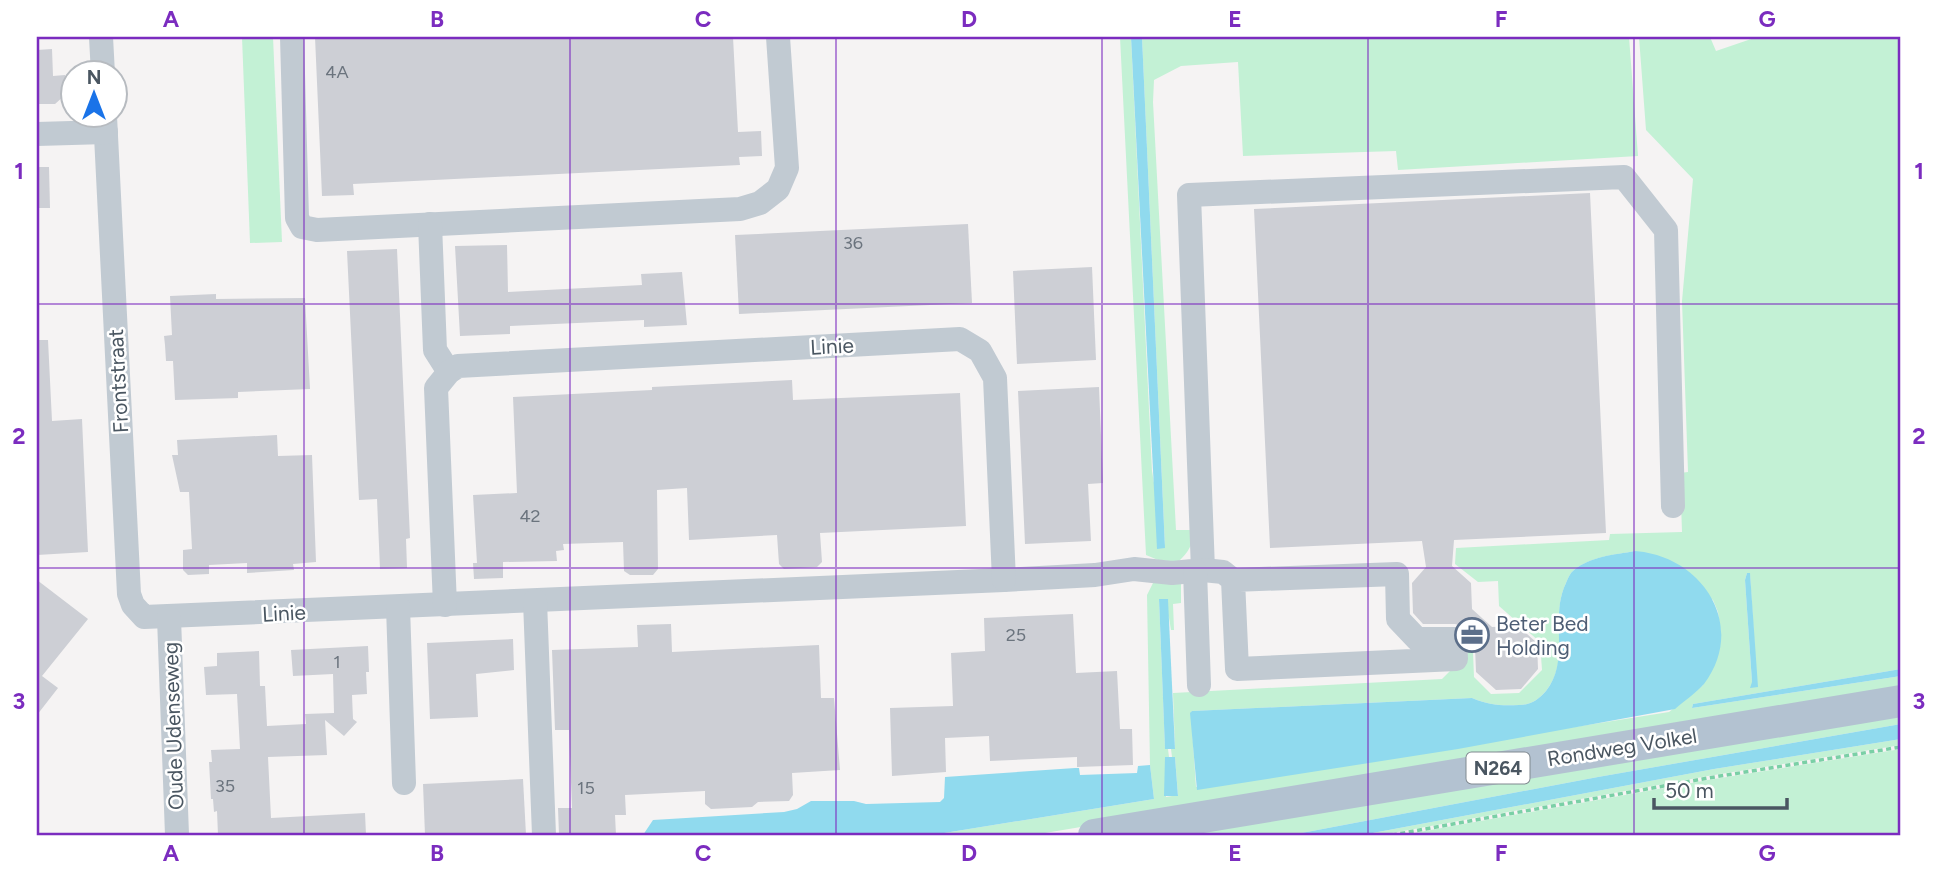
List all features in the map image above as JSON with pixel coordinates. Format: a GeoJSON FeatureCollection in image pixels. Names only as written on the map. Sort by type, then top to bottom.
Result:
{"type":"FeatureCollection","features":[{"type":"Feature","properties":{"kind":"main road","name":"Rondweg Volkel"},"geometry":{"type":"LineString","coordinates":[[1094,835],[1901,701]]}},
{"type":"Feature","properties":{"kind":"street"},"geometry":{"type":"LineString","coordinates":[[101,37],[102,60]]}},
{"type":"Feature","properties":{"kind":"street"},"geometry":{"type":"LineString","coordinates":[[292,37],[297,218],[302,227],[317,230],[740,209],[760,204],[778,189],[787,168],[778,37]]}},
{"type":"Feature","properties":{"kind":"street"},"geometry":{"type":"LineString","coordinates":[[37,134],[64,130]]}},
{"type":"Feature","properties":{"kind":"street","name":"Frontstraat"},"geometry":{"type":"LineString","coordinates":[[105,130],[129,594],[133,605],[144,617],[169,618]]}},
{"type":"Feature","properties":{"kind":"street"},"geometry":{"type":"LineString","coordinates":[[1199,685],[1190,571],[1189,195],[1624,177],[1666,230],[1673,506]]}},
{"type":"Feature","properties":{"kind":"street"},"geometry":{"type":"LineString","coordinates":[[430,224],[435,350],[449,372],[436,388],[445,605]]}},
{"type":"Feature","properties":{"kind":"street","name":"Linie"},"geometry":{"type":"LineString","coordinates":[[449,372],[458,366],[960,339],[980,351],[995,378],[1004,580]]}},
{"type":"Feature","properties":{"kind":"street","name":"Linie"},"geometry":{"type":"LineString","coordinates":[[169,618],[1004,580],[1095,575],[1133,569],[1223,572],[1234,580],[1396,574],[1398,620]]}},
{"type":"Feature","properties":{"kind":"street"},"geometry":{"type":"LineString","coordinates":[[1234,580],[1237,669],[1456,659],[1455,639],[1417,639],[1398,620]]}},
{"type":"Feature","properties":{"kind":"street"},"geometry":{"type":"LineString","coordinates":[[535,601],[544,835]]}},
{"type":"Feature","properties":{"kind":"street"},"geometry":{"type":"LineString","coordinates":[[398,607],[404,783]]}},
{"type":"Feature","properties":{"kind":"street","name":"Oude Udenseweg"},"geometry":{"type":"LineString","coordinates":[[169,618],[177,835]]}},
{"type":"Feature","properties":{"kind":"street"},"geometry":{"type":"LineString","coordinates":[[1398,620],[1400,662]]}},
{"type":"Feature","properties":{"kind":"path"},"geometry":{"type":"LineString","coordinates":[[1392,835],[1695,780],[1901,747]]}},
{"type":"Feature","properties":{"kind":"green space"},"geometry":{"type":"Polygon","coordinates":[[[242,37],[273,37],[282,242],[250,243],[242,37]]]}},
{"type":"Feature","properties":{"kind":"green space"},"geometry":{"type":"Polygon","coordinates":[[[1120,37],[1131,37],[1152,471],[1165,548],[1142,37],[1629,37],[1638,156],[1398,170],[1396,151],[1243,156],[1238,62],[1181,66],[1154,80],[1176,530],[1194,530],[1190,548],[1178,562],[1158,560],[1146,555],[1120,37]]]}},
{"type":"Feature","properties":{"kind":"green space"},"geometry":{"type":"Polygon","coordinates":[[[1639,37],[1710,37],[1716,51],[1757,37],[1901,37],[1901,669],[1693,704],[1692,708],[1901,676],[1901,690],[1033,835],[932,835],[1154,799],[1150,765],[1147,595],[1154,581],[1181,583],[1181,603],[1173,604],[1174,630],[1171,630],[1169,618],[1159,599],[1165,748],[1168,749],[1169,757],[1165,757],[1166,797],[1178,795],[1175,757],[1172,757],[1171,749],[1175,748],[1173,693],[1442,679],[1470,651],[1473,652],[1474,677],[1491,694],[1519,693],[1542,670],[1540,642],[1499,606],[1498,581],[1478,582],[1455,564],[1456,548],[1609,540],[1610,534],[1682,532],[1680,473],[1688,472],[1682,301],[1693,179],[1646,130],[1639,37]],[[1635,551],[1595,559],[1570,574],[1559,610],[1558,665],[1546,691],[1534,701],[1523,705],[1501,705],[1472,698],[1192,711],[1196,787],[1669,712],[1703,685],[1721,635],[1718,612],[1713,600],[1635,551]],[[1747,573],[1745,580],[1752,682],[1757,687],[1750,574],[1747,573]]]}},
{"type":"Feature","properties":{"kind":"green space"},"geometry":{"type":"Polygon","coordinates":[[[1901,711],[1901,724],[1598,777],[1291,835],[1155,835],[1901,711]]]}},
{"type":"Feature","properties":{"kind":"green space"},"geometry":{"type":"Polygon","coordinates":[[[1901,739],[1901,745],[1708,776],[1381,835],[1362,835],[1714,769],[1901,739]]]}},
{"type":"Feature","properties":{"kind":"green space"},"geometry":{"type":"Polygon","coordinates":[[[1901,749],[1901,835],[1403,835],[1708,780],[1901,749]]]}},
{"type":"Feature","properties":{"kind":"water"},"geometry":{"type":"Polygon","coordinates":[[[1131,37],[1142,37],[1165,548],[1157,549],[1131,37]]]}},
{"type":"Feature","properties":{"kind":"water"},"geometry":{"type":"Polygon","coordinates":[[[1635,551],[1659,556],[1680,566],[1698,580],[1711,597],[1719,617],[1721,639],[1716,662],[1704,684],[1675,709],[1458,749],[1197,790],[1190,713],[1192,711],[1472,698],[1501,705],[1523,705],[1534,701],[1546,691],[1557,666],[1559,610],[1561,596],[1570,574],[1595,559],[1635,551]]]}},
{"type":"Feature","properties":{"kind":"water"},"geometry":{"type":"Polygon","coordinates":[[[1747,573],[1750,573],[1758,687],[1750,688],[1752,682],[1745,580],[1747,573]]]}},
{"type":"Feature","properties":{"kind":"water"},"geometry":{"type":"Polygon","coordinates":[[[1159,599],[1168,599],[1175,749],[1165,749],[1159,599]]]}},
{"type":"Feature","properties":{"kind":"water"},"geometry":{"type":"Polygon","coordinates":[[[1901,669],[1901,676],[1692,708],[1693,704],[1901,669]]]}},
{"type":"Feature","properties":{"kind":"water"},"geometry":{"type":"Polygon","coordinates":[[[1901,724],[1901,739],[1714,769],[1362,835],[1291,835],[1598,777],[1901,724]]]}},
{"type":"Feature","properties":{"kind":"water"},"geometry":{"type":"Polygon","coordinates":[[[1165,757],[1175,757],[1178,796],[1164,796],[1165,757]]]}},
{"type":"Feature","properties":{"kind":"water"},"geometry":{"type":"Polygon","coordinates":[[[1150,765],[1154,799],[932,835],[643,835],[653,820],[784,812],[797,809],[811,801],[854,801],[866,804],[940,802],[944,798],[945,777],[1075,768],[1079,768],[1080,775],[1137,773],[1138,766],[1150,765]]]}},
{"type":"Feature","properties":{"kind":"building"},"geometry":{"type":"Polygon","coordinates":[[[315,37],[733,37],[738,132],[761,131],[762,156],[739,157],[740,165],[353,184],[354,195],[322,196],[315,37]]]}},
{"type":"Feature","properties":{"kind":"building"},"geometry":{"type":"Polygon","coordinates":[[[52,49],[53,76],[60,75],[60,100],[55,104],[37,104],[37,50],[52,49]]]}},
{"type":"Feature","properties":{"kind":"building"},"geometry":{"type":"Polygon","coordinates":[[[37,167],[49,167],[50,208],[37,208],[37,167]]]}},
{"type":"Feature","properties":{"kind":"building"},"geometry":{"type":"Polygon","coordinates":[[[1590,193],[1606,533],[1454,540],[1452,566],[1471,583],[1472,609],[1492,627],[1518,626],[1537,643],[1538,669],[1521,689],[1496,690],[1476,672],[1475,647],[1463,626],[1423,624],[1413,613],[1412,583],[1426,567],[1422,541],[1270,548],[1254,209],[1590,193]]]}},
{"type":"Feature","properties":{"kind":"building"},"geometry":{"type":"Polygon","coordinates":[[[968,224],[972,303],[739,314],[735,235],[968,224]]]}},
{"type":"Feature","properties":{"kind":"building"},"geometry":{"type":"Polygon","coordinates":[[[507,245],[508,292],[642,285],[641,274],[682,272],[687,325],[644,327],[644,320],[510,326],[510,334],[460,336],[455,246],[507,245]]]}},
{"type":"Feature","properties":{"kind":"building"},"geometry":{"type":"Polygon","coordinates":[[[397,249],[410,538],[406,539],[407,568],[380,569],[377,499],[359,500],[347,251],[397,249]]]}},
{"type":"Feature","properties":{"kind":"building"},"geometry":{"type":"Polygon","coordinates":[[[1092,267],[1096,360],[1017,364],[1013,271],[1092,267]]]}},
{"type":"Feature","properties":{"kind":"building"},"geometry":{"type":"Polygon","coordinates":[[[216,294],[216,299],[305,298],[310,389],[238,392],[238,398],[175,400],[173,361],[166,361],[164,336],[172,335],[170,296],[216,294]]]}},
{"type":"Feature","properties":{"kind":"building"},"geometry":{"type":"Polygon","coordinates":[[[37,340],[48,340],[52,421],[82,419],[88,552],[37,555],[37,340]]]}},
{"type":"Feature","properties":{"kind":"building"},"geometry":{"type":"Polygon","coordinates":[[[792,380],[793,400],[960,393],[966,526],[820,533],[822,562],[817,567],[784,569],[779,564],[777,535],[689,540],[687,488],[657,490],[658,569],[653,575],[630,575],[624,571],[623,542],[563,544],[564,550],[556,551],[557,561],[503,562],[503,578],[474,579],[473,563],[477,563],[473,495],[517,493],[513,397],[792,380]]]}},
{"type":"Feature","properties":{"kind":"building"},"geometry":{"type":"Polygon","coordinates":[[[1099,387],[1103,483],[1088,484],[1091,541],[1025,544],[1018,391],[1099,387]]]}},
{"type":"Feature","properties":{"kind":"building"},"geometry":{"type":"Polygon","coordinates":[[[277,435],[278,456],[312,455],[316,562],[293,564],[294,570],[247,573],[247,563],[209,565],[209,574],[188,575],[183,570],[183,550],[192,549],[189,492],[180,492],[172,455],[178,455],[177,440],[277,435]]]}},
{"type":"Feature","properties":{"kind":"building"},"geometry":{"type":"Polygon","coordinates":[[[37,580],[88,619],[42,676],[58,688],[37,715],[37,580]]]}},
{"type":"Feature","properties":{"kind":"building"},"geometry":{"type":"Polygon","coordinates":[[[1073,614],[1076,673],[1117,671],[1120,729],[1132,729],[1133,765],[1077,767],[1077,757],[990,761],[989,736],[945,738],[946,772],[892,776],[890,708],[953,706],[951,653],[985,651],[984,618],[1073,614]]]}},
{"type":"Feature","properties":{"kind":"building"},"geometry":{"type":"Polygon","coordinates":[[[671,624],[672,652],[819,645],[821,698],[834,698],[840,770],[792,773],[793,795],[789,801],[758,802],[752,807],[711,809],[705,804],[705,791],[625,795],[626,815],[615,815],[616,835],[559,835],[558,808],[572,808],[569,730],[555,730],[552,650],[638,647],[637,625],[671,624]]]}},
{"type":"Feature","properties":{"kind":"building"},"geometry":{"type":"Polygon","coordinates":[[[513,639],[514,670],[476,674],[478,717],[430,719],[427,643],[513,639]]]}},
{"type":"Feature","properties":{"kind":"building"},"geometry":{"type":"Polygon","coordinates":[[[368,646],[367,694],[352,695],[353,719],[357,722],[344,736],[325,720],[327,755],[268,757],[271,818],[365,813],[366,835],[218,835],[217,811],[214,812],[211,799],[209,762],[212,762],[211,750],[240,749],[237,694],[206,695],[204,667],[217,666],[217,653],[259,651],[260,686],[265,686],[267,726],[306,724],[305,714],[334,713],[333,674],[293,676],[291,650],[368,646]]]}},
{"type":"Feature","properties":{"kind":"building"},"geometry":{"type":"Polygon","coordinates":[[[523,779],[526,835],[425,835],[423,784],[523,779]]]}},
{"type":"Feature","properties":{"kind":"place","name":"Beter Bed Holding"},"geometry":{"type":"Point","coordinates":[1472,635]}}]}
